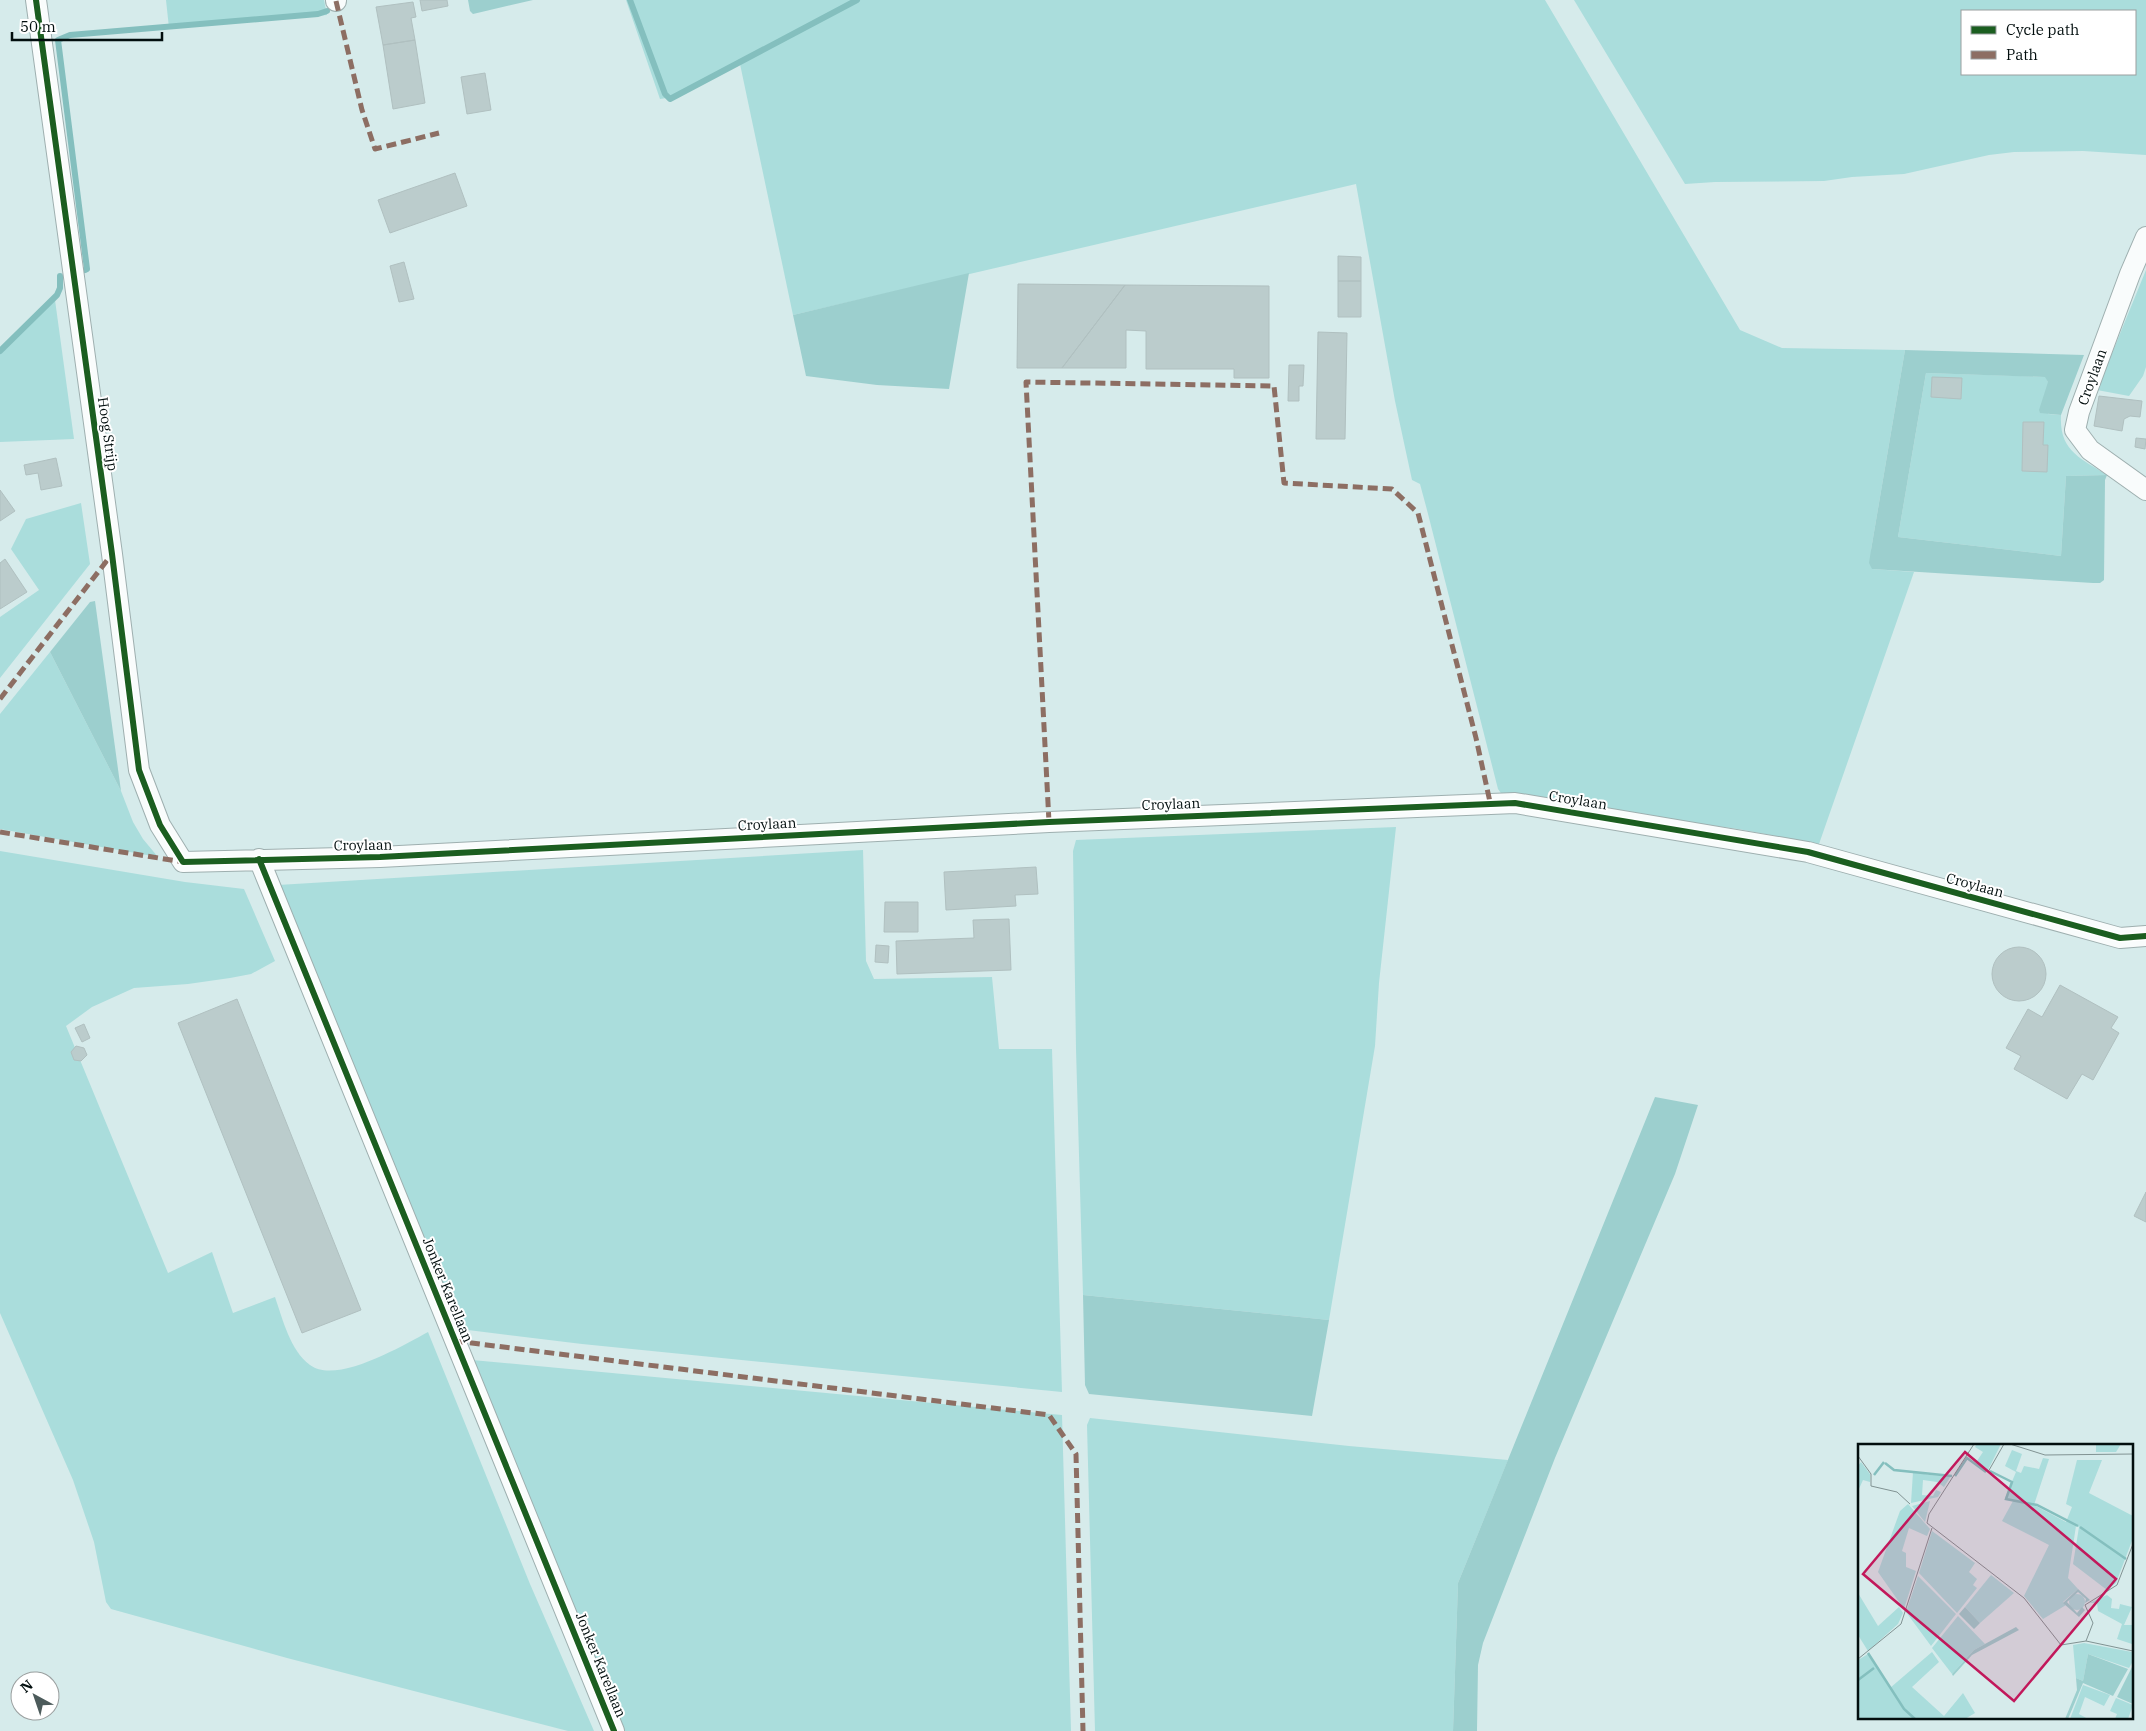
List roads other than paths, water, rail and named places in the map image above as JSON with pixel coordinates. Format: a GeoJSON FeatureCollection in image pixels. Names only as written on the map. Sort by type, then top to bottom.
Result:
{"type":"FeatureCollection","features":[{"type":"Feature","properties":{"kind":"street","name":"Hoog Strijp"},"geometry":{"type":"LineString","coordinates":[[36,0],[111,544],[139,770],[160,825],[183,862]]}},
{"type":"Feature","properties":{"kind":"street","name":"Croylaan"},"geometry":{"type":"LineString","coordinates":[[2146,238],[2130,274],[2079,412],[2075,430],[2090,450],[2146,490]]}},
{"type":"Feature","properties":{"kind":"street","name":"Croylaan"},"geometry":{"type":"LineString","coordinates":[[183,862],[380,857],[1059,821],[1515,803],[1808,852],[2120,938],[2146,936]]}},
{"type":"Feature","properties":{"kind":"street","name":"Jonker Karellaan"},"geometry":{"type":"LineString","coordinates":[[259,859],[614,1731]]}},
{"type":"Feature","properties":{"kind":"waterway"},"geometry":{"type":"LineString","coordinates":[[630,0],[665,94],[670,99],[857,0]]}},
{"type":"Feature","properties":{"kind":"waterway"},"geometry":{"type":"LineString","coordinates":[[85,270],[87,269],[58,40],[70,35],[318,14],[327,11]]}},
{"type":"Feature","properties":{"kind":"waterway"},"geometry":{"type":"LineString","coordinates":[[0,351],[57,295],[60,288],[60,276]]}}]}
